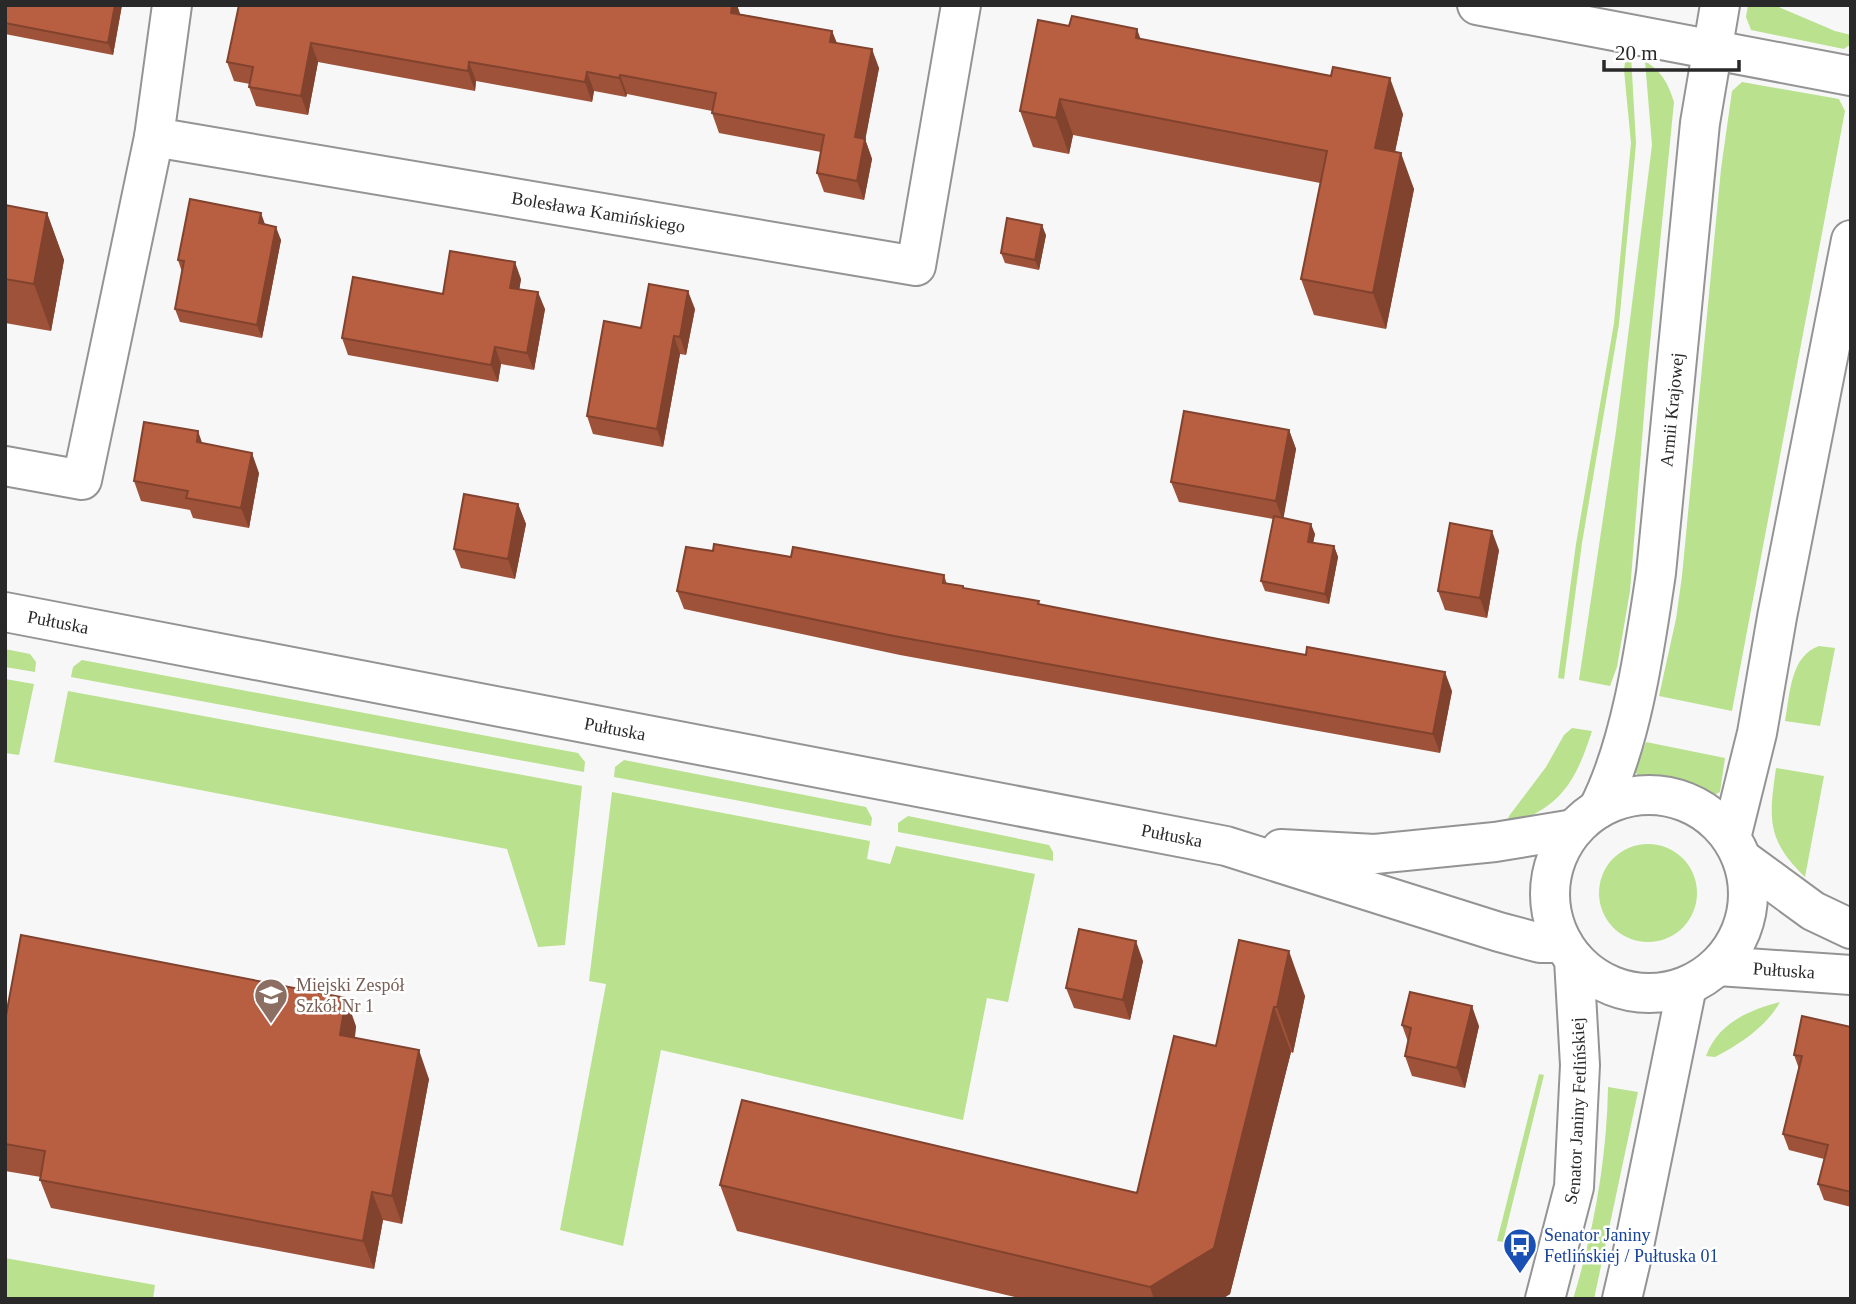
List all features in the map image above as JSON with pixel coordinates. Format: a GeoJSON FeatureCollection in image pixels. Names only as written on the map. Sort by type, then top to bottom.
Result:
{"type":"FeatureCollection","features":[{"type":"Feature","properties":{"kind":"main road"},"geometry":{"type":"LineString","coordinates":[[5,466],[82,480],[154,137],[173,5]]}},
{"type":"Feature","properties":{"kind":"main road","name":"Bolesława Kamińskiego"},"geometry":{"type":"LineString","coordinates":[[154,137],[916,266],[961,5]]}},
{"type":"Feature","properties":{"kind":"main road"},"geometry":{"type":"LineString","coordinates":[[1477,5],[1851,76]]}},
{"type":"Feature","properties":{"kind":"main road","name":"Armii Krajowej"},"geometry":{"type":"LineString","coordinates":[[1586,819],[1609,788],[1628,721],[1648,625],[1656,573],[1700,123],[1720,5]]}},
{"type":"Feature","properties":{"kind":"main road"},"geometry":{"type":"LineString","coordinates":[[1851,240],[1777,617],[1736,848],[1747,881],[1748,905],[1743,927],[1733,948],[1702,976],[1663,992],[1638,992],[1614,987],[1592,975],[1569,951],[1554,921],[1550,897],[1552,872],[1560,849],[1586,819],[1621,799],[1646,795],[1670,797],[1694,806],[1714,820],[1736,848],[1813,911],[1851,929]]}},
{"type":"Feature","properties":{"kind":"main road","name":"Pułtuska"},"geometry":{"type":"LineString","coordinates":[[5,612],[1226,846],[1499,932],[1569,951]]}},
{"type":"Feature","properties":{"kind":"main road","name":"Pułtuska"},"geometry":{"type":"LineString","coordinates":[[1226,846],[1375,854],[1495,842],[1586,819]]}},
{"type":"Feature","properties":{"kind":"main road","name":"Senator Janiny Fetlińskiej"},"geometry":{"type":"LineString","coordinates":[[1545,1299],[1574,1187],[1580,1065],[1569,951]]}},
{"type":"Feature","properties":{"kind":"main road","name":"Pułtuska"},"geometry":{"type":"LineString","coordinates":[[1702,976],[1851,975]]}},
{"type":"Feature","properties":{"kind":"main road"},"geometry":{"type":"LineString","coordinates":[[1622,1299],[1702,976]]}},
{"type":"Feature","properties":{"kind":"green space"},"geometry":{"type":"Polygon","coordinates":[[[1748,5],[1774,5],[1851,35],[1851,44],[1844,49],[1751,30],[1746,17],[1748,5]]]}},
{"type":"Feature","properties":{"kind":"green space"},"geometry":{"type":"Polygon","coordinates":[[[1626,54],[1631,55],[1636,143],[1619,324],[1582,543],[1564,679],[1558,678],[1576,544],[1614,323],[1631,143],[1624,70],[1626,54]]]}},
{"type":"Feature","properties":{"kind":"green space"},"geometry":{"type":"Polygon","coordinates":[[[1645,61],[1664,78],[1674,102],[1648,364],[1630,591],[1617,667],[1610,686],[1579,680],[1616,431],[1652,145],[1645,61]]]}},
{"type":"Feature","properties":{"kind":"green space"},"geometry":{"type":"Polygon","coordinates":[[[1742,82],[1839,99],[1845,111],[1732,711],[1659,696],[1676,619],[1682,576],[1721,169],[1732,91],[1742,82]]]}},
{"type":"Feature","properties":{"kind":"green space"},"geometry":{"type":"Polygon","coordinates":[[[1819,646],[1835,648],[1820,726],[1785,721],[1790,688],[1797,667],[1809,651],[1819,646]]]}},
{"type":"Feature","properties":{"kind":"green space"},"geometry":{"type":"Polygon","coordinates":[[[5,649],[30,654],[36,662],[35,672],[5,667],[5,649]]]}},
{"type":"Feature","properties":{"kind":"green space"},"geometry":{"type":"Polygon","coordinates":[[[82,660],[578,753],[585,762],[584,772],[71,677],[73,667],[82,660]]]}},
{"type":"Feature","properties":{"kind":"green space"},"geometry":{"type":"Polygon","coordinates":[[[5,679],[34,684],[19,755],[5,753],[5,679]]]}},
{"type":"Feature","properties":{"kind":"green space"},"geometry":{"type":"Polygon","coordinates":[[[68,691],[582,786],[565,945],[538,947],[507,849],[54,762],[68,691]]]}},
{"type":"Feature","properties":{"kind":"green space"},"geometry":{"type":"Polygon","coordinates":[[[1572,728],[1592,731],[1572,780],[1563,792],[1540,811],[1506,826],[1509,816],[1546,767],[1564,735],[1572,728]]]}},
{"type":"Feature","properties":{"kind":"green space"},"geometry":{"type":"Polygon","coordinates":[[[1646,742],[1725,758],[1720,792],[1714,795],[1692,784],[1673,779],[1638,776],[1635,771],[1646,742]]]}},
{"type":"Feature","properties":{"kind":"green space"},"geometry":{"type":"Polygon","coordinates":[[[624,760],[866,807],[872,818],[871,826],[614,777],[615,767],[624,760]]]}},
{"type":"Feature","properties":{"kind":"green space"},"geometry":{"type":"Polygon","coordinates":[[[1776,768],[1824,776],[1805,877],[1783,851],[1773,827],[1772,801],[1776,768]]]}},
{"type":"Feature","properties":{"kind":"green space"},"geometry":{"type":"Polygon","coordinates":[[[612,792],[870,841],[867,859],[890,864],[896,846],[1035,874],[1008,1002],[987,998],[963,1120],[661,1050],[623,1246],[560,1230],[606,984],[589,981],[612,792]]]}},
{"type":"Feature","properties":{"kind":"green space"},"geometry":{"type":"Polygon","coordinates":[[[908,816],[1049,845],[1053,852],[1053,861],[898,832],[898,823],[908,816]]]}},
{"type":"Feature","properties":{"kind":"green space"},"geometry":{"type":"Polygon","coordinates":[[[1648,844],[1667,848],[1683,858],[1693,874],[1697,893],[1693,912],[1683,928],[1667,938],[1648,942],[1629,938],[1613,928],[1603,912],[1599,893],[1603,874],[1613,858],[1629,848],[1648,844]]]}},
{"type":"Feature","properties":{"kind":"green space"},"geometry":{"type":"Polygon","coordinates":[[[1780,1002],[1760,1027],[1743,1040],[1715,1057],[1706,1056],[1718,1035],[1736,1020],[1757,1009],[1780,1002]]]}},
{"type":"Feature","properties":{"kind":"green space"},"geometry":{"type":"Polygon","coordinates":[[[1539,1074],[1544,1075],[1503,1242],[1497,1241],[1539,1074]]]}},
{"type":"Feature","properties":{"kind":"green space"},"geometry":{"type":"Polygon","coordinates":[[[1608,1087],[1638,1092],[1594,1299],[1573,1299],[1598,1194],[1608,1087]]]}},
{"type":"Feature","properties":{"kind":"green space"},"geometry":{"type":"Polygon","coordinates":[[[5,1258],[155,1285],[153,1299],[5,1299],[5,1258]]]}},
{"type":"Feature","properties":{"kind":"building"},"geometry":{"type":"Polygon","coordinates":[[[5,5],[115,5],[108,43],[5,23],[5,5]]]}},
{"type":"Feature","properties":{"kind":"building"},"geometry":{"type":"Polygon","coordinates":[[[239,5],[732,5],[731,13],[832,31],[830,42],[872,49],[855,137],[865,139],[857,181],[817,173],[824,135],[712,113],[716,93],[620,75],[619,78],[587,72],[585,82],[469,62],[468,71],[311,43],[301,96],[249,87],[253,67],[227,62],[239,5]]]}},
{"type":"Feature","properties":{"kind":"building"},"geometry":{"type":"Polygon","coordinates":[[[1072,16],[1137,29],[1136,38],[1331,76],[1333,67],[1390,78],[1375,148],[1401,153],[1373,293],[1301,279],[1327,151],[1060,99],[1056,118],[1020,111],[1038,20],[1069,26],[1072,16]]]}},
{"type":"Feature","properties":{"kind":"building"},"geometry":{"type":"Polygon","coordinates":[[[190,199],[261,213],[259,223],[276,227],[257,325],[175,309],[184,261],[178,260],[190,199]]]}},
{"type":"Feature","properties":{"kind":"building"},"geometry":{"type":"Polygon","coordinates":[[[5,205],[47,213],[34,284],[5,279],[5,205]]]}},
{"type":"Feature","properties":{"kind":"building"},"geometry":{"type":"Polygon","coordinates":[[[1007,218],[1042,225],[1035,260],[1001,253],[1007,218]]]}},
{"type":"Feature","properties":{"kind":"building"},"geometry":{"type":"Polygon","coordinates":[[[450,251],[515,262],[510,288],[538,292],[527,353],[495,347],[491,365],[342,338],[353,277],[443,294],[450,251]]]}},
{"type":"Feature","properties":{"kind":"building"},"geometry":{"type":"Polygon","coordinates":[[[649,284],[688,291],[680,337],[674,336],[657,429],[587,416],[604,321],[641,328],[649,284]]]}},
{"type":"Feature","properties":{"kind":"building"},"geometry":{"type":"Polygon","coordinates":[[[1184,411],[1289,430],[1276,501],[1171,482],[1184,411]]]}},
{"type":"Feature","properties":{"kind":"building"},"geometry":{"type":"Polygon","coordinates":[[[144,422],[198,431],[197,442],[252,453],[241,508],[186,498],[188,491],[134,481],[144,422]]]}},
{"type":"Feature","properties":{"kind":"building"},"geometry":{"type":"Polygon","coordinates":[[[464,494],[518,504],[508,559],[454,549],[464,494]]]}},
{"type":"Feature","properties":{"kind":"building"},"geometry":{"type":"Polygon","coordinates":[[[1274,516],[1311,524],[1308,542],[1334,546],[1325,594],[1261,581],[1274,516]]]}},
{"type":"Feature","properties":{"kind":"building"},"geometry":{"type":"Polygon","coordinates":[[[1450,523],[1492,531],[1480,598],[1438,591],[1450,523]]]}},
{"type":"Feature","properties":{"kind":"building"},"geometry":{"type":"Polygon","coordinates":[[[714,544],[791,557],[793,547],[944,575],[943,583],[963,588],[1039,601],[1038,604],[1218,639],[1306,655],[1307,647],[1445,672],[1433,734],[894,636],[677,591],[686,547],[713,551],[714,544]]]}},
{"type":"Feature","properties":{"kind":"building"},"geometry":{"type":"Polygon","coordinates":[[[1079,929],[1136,941],[1123,1000],[1066,988],[1079,929]]]}},
{"type":"Feature","properties":{"kind":"building"},"geometry":{"type":"Polygon","coordinates":[[[21,935],[346,998],[340,1035],[419,1050],[392,1196],[372,1192],[363,1241],[40,1180],[45,1151],[5,1144],[5,1021],[21,935]]]}},
{"type":"Feature","properties":{"kind":"building"},"geometry":{"type":"Polygon","coordinates":[[[1239,940],[1289,951],[1277,1007],[1274,1007],[1214,1248],[1150,1287],[720,1185],[742,1100],[1137,1193],[1174,1036],[1216,1046],[1239,940]]]}},
{"type":"Feature","properties":{"kind":"building"},"geometry":{"type":"Polygon","coordinates":[[[1410,992],[1472,1006],[1457,1068],[1405,1056],[1411,1028],[1402,1025],[1410,992]]]}},
{"type":"Feature","properties":{"kind":"building"},"geometry":{"type":"Polygon","coordinates":[[[1802,1016],[1851,1027],[1851,1192],[1818,1184],[1828,1145],[1783,1134],[1802,1056],[1794,1055],[1802,1016]]]}},
{"type":"Feature","properties":{"kind":"place","name":"Miejski Zespół Szkół Nr 1"},"geometry":{"type":"Point","coordinates":[271,1025]}},
{"type":"Feature","properties":{"kind":"place","name":"Senator Janiny Fetlińskiej / Pułtuska 01"},"geometry":{"type":"Point","coordinates":[1520,1275]}}]}
